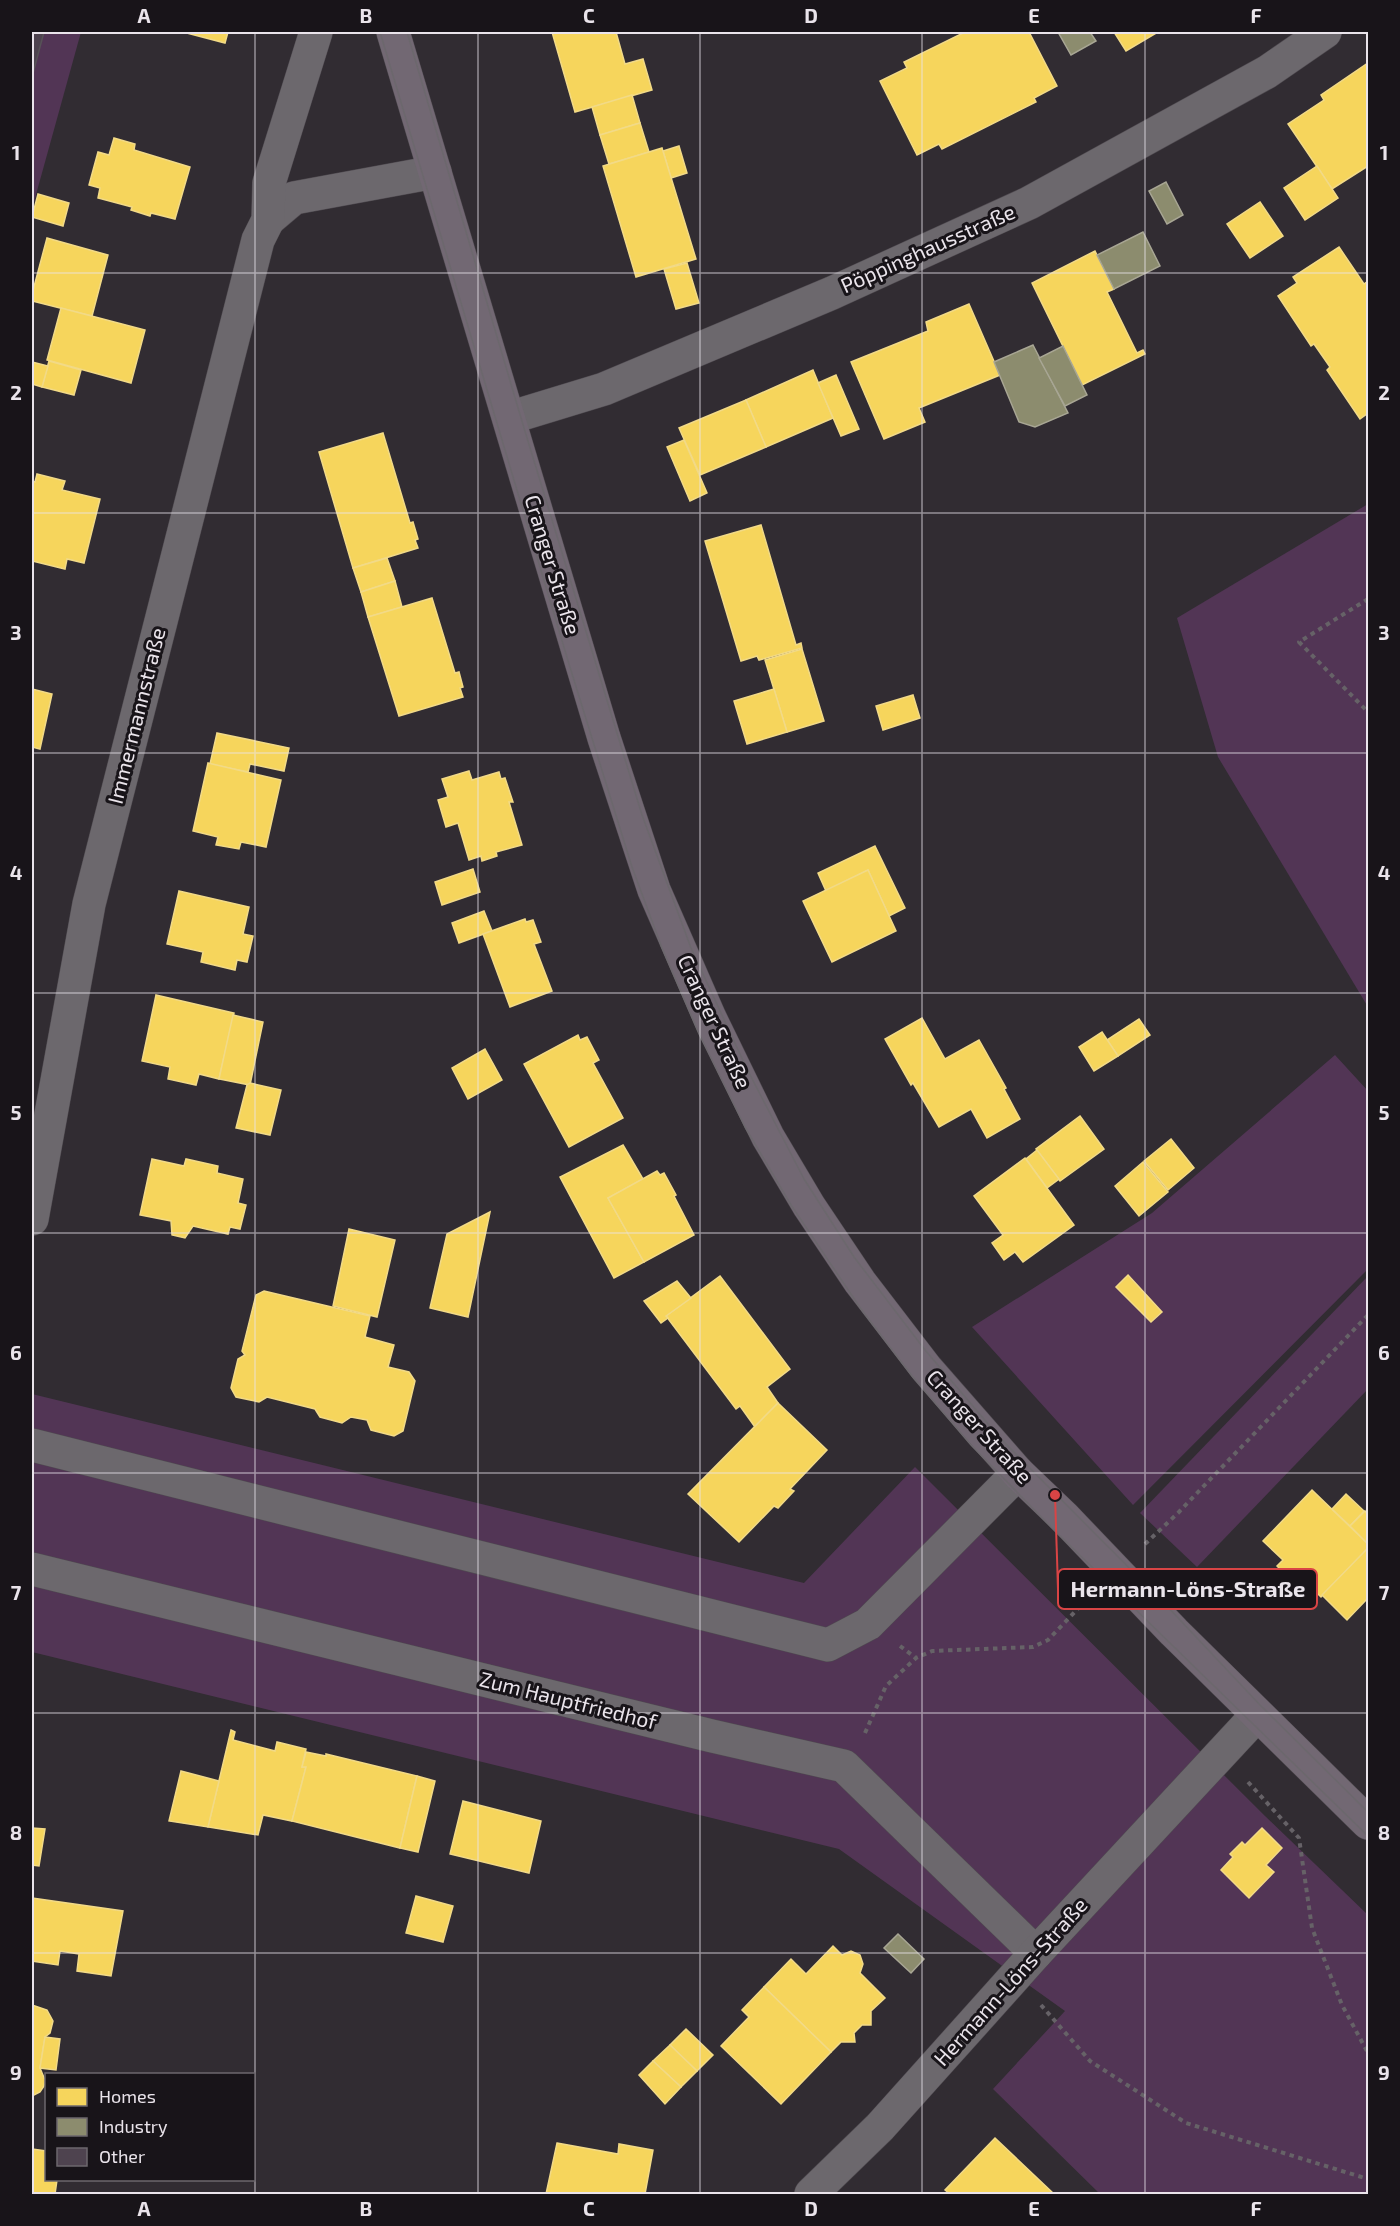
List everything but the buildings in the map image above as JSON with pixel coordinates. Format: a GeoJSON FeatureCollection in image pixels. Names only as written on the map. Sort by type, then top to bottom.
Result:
{"type":"FeatureCollection","features":[{"type":"Feature","properties":{"kind":"main road","name":"Cranger Straße"},"geometry":{"type":"LineString","coordinates":[[393,32],[604,738],[654,890],[710,1018],[768,1137],[809,1206],[860,1282],[926,1368],[1018,1473],[1257,1715],[1368,1823]]}},
{"type":"Feature","properties":{"kind":"street","name":"Immermannstraße"},"geometry":{"type":"LineString","coordinates":[[32,1219],[89,904],[255,252],[268,220],[269,183],[316,32]]}},
{"type":"Feature","properties":{"kind":"street","name":"Pöppinghausstraße"},"geometry":{"type":"LineString","coordinates":[[509,418],[604,389],[832,293],[1029,203],[1267,72],[1325,32]]}},
{"type":"Feature","properties":{"kind":"street","name":"Immermannstraße"},"geometry":{"type":"LineString","coordinates":[[268,220],[294,198],[435,172]]}},
{"type":"Feature","properties":{"kind":"street"},"geometry":{"type":"LineString","coordinates":[[32,1445],[828,1645],[868,1624],[1018,1473]]}},
{"type":"Feature","properties":{"kind":"street","name":"Zum Hauptfriedhof"},"geometry":{"type":"LineString","coordinates":[[32,1569],[844,1766]]}},
{"type":"Feature","properties":{"kind":"street","name":"Hermann-Löns-Straße"},"geometry":{"type":"LineString","coordinates":[[811,2194],[880,2127],[1257,1715]]}},
{"type":"Feature","properties":{"kind":"street"},"geometry":{"type":"LineString","coordinates":[[844,1766],[1026,1965]]}},
{"type":"Feature","properties":{"kind":"path"},"geometry":{"type":"LineString","coordinates":[[1368,599],[1299,642],[1368,711]]}},
{"type":"Feature","properties":{"kind":"path"},"geometry":{"type":"LineString","coordinates":[[844,1766],[869,1726],[886,1686],[916,1658],[932,1651],[1033,1647],[1048,1640],[1178,1513],[1368,1315]]}},
{"type":"Feature","properties":{"kind":"path"},"geometry":{"type":"LineString","coordinates":[[1221,1753],[1299,1838],[1312,1928],[1342,2005],[1368,2054]]}},
{"type":"Feature","properties":{"kind":"path"},"geometry":{"type":"LineString","coordinates":[[1026,1965],[1090,2061],[1186,2123],[1368,2179]]}},
{"type":"Feature","properties":{"kind":"shaded area"},"geometry":{"type":"Polygon","coordinates":[[[32,32],[81,32],[32,209],[32,32]]]}},
{"type":"Feature","properties":{"kind":"shaded area"},"geometry":{"type":"Polygon","coordinates":[[[1368,504],[1368,1007],[1218,757],[1177,618],[1368,504]]]}},
{"type":"Feature","properties":{"kind":"shaded area"},"geometry":{"type":"Polygon","coordinates":[[[1335,1055],[1368,1091],[1368,1269],[1133,1505],[972,1327],[1152,1213],[1335,1055]]]}},
{"type":"Feature","properties":{"kind":"shaded area"},"geometry":{"type":"Polygon","coordinates":[[[1368,1276],[1368,1389],[1197,1567],[1140,1513],[1368,1276]]]}},
{"type":"Feature","properties":{"kind":"shaded area"},"geometry":{"type":"Polygon","coordinates":[[[32,1394],[804,1583],[915,1467],[1265,1816],[1368,1915],[1368,2194],[1100,2194],[993,2089],[1065,2011],[839,1849],[32,1652],[32,1394]]]}},
{"type":"Feature","properties":{"kind":"tram line"},"geometry":{"type":"LineString","coordinates":[[380,32],[632,867],[662,948],[699,1034],[745,1127],[791,1205],[861,1309],[912,1376],[971,1445],[1052,1528],[1368,1836]]}},
{"type":"Feature","properties":{"kind":"tram line"},"geometry":{"type":"LineString","coordinates":[[407,32],[642,815],[691,948],[746,1067],[804,1179],[854,1257],[925,1350],[1001,1439],[1165,1604],[1260,1705],[1368,1812]]}},
{"type":"Feature","properties":{"kind":"place","name":"Hermann-Löns-Straße"},"geometry":{"type":"Point","coordinates":[1055,1495]}}]}
